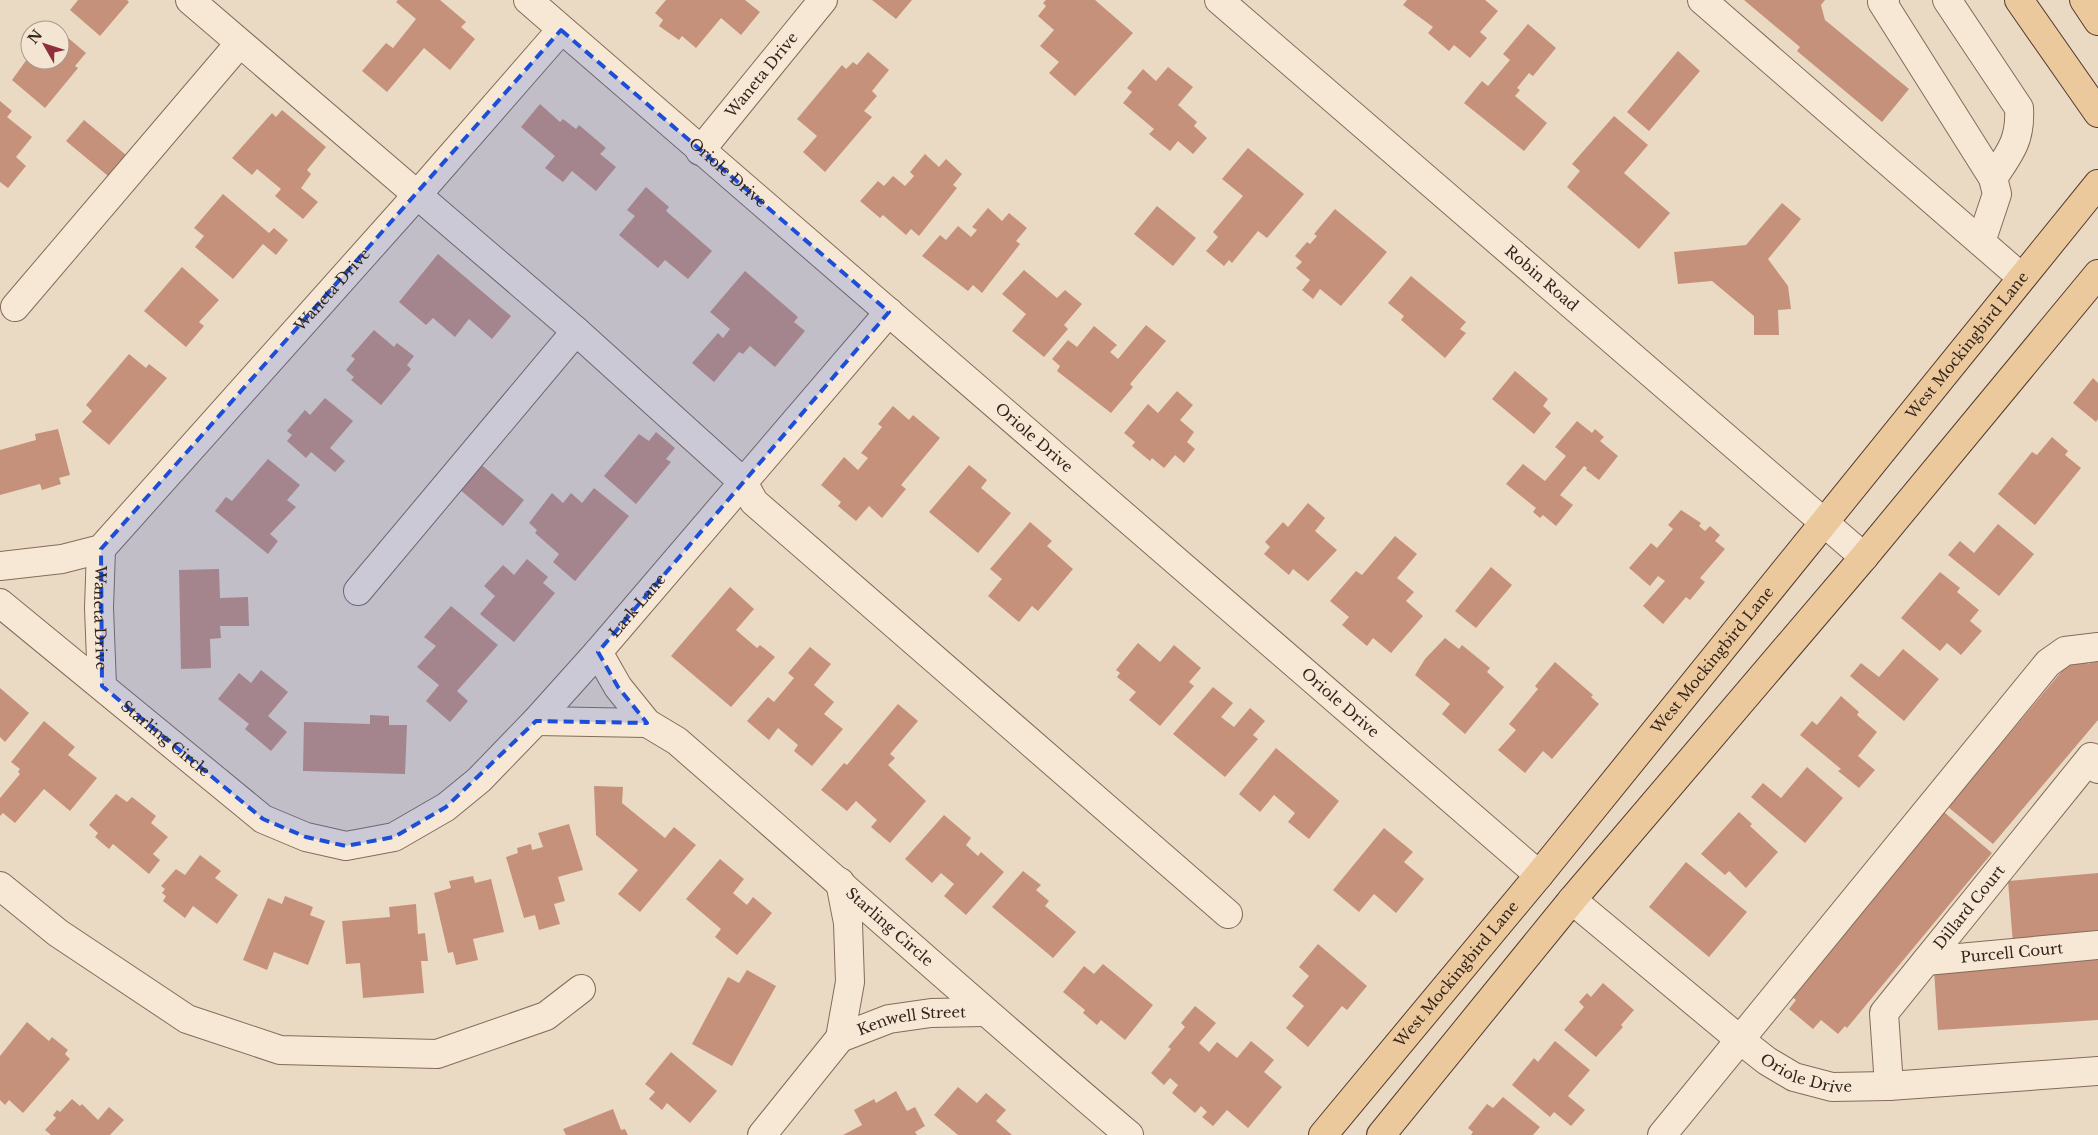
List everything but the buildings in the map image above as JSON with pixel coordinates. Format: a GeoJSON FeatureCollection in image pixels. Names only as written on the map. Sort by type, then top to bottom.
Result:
{"type":"FeatureCollection","features":[{"type":"Feature","properties":{"kind":"main road"},"geometry":{"type":"LineString","coordinates":[[2019,0],[2098,113]]}},
{"type":"Feature","properties":{"kind":"main road"},"geometry":{"type":"LineString","coordinates":[[2084,0],[2098,21]]}},
{"type":"Feature","properties":{"kind":"main road","name":"West Mockingbird Lane"},"geometry":{"type":"LineString","coordinates":[[1324,1135],[1539,875],[2098,184]]}},
{"type":"Feature","properties":{"kind":"main road"},"geometry":{"type":"LineString","coordinates":[[1381,1135],[1572,900],[1864,557],[2098,274]]}},
{"type":"Feature","properties":{"kind":"main road"},"geometry":{"type":"LineString","coordinates":[[1539,875],[1572,900]]}},
{"type":"Feature","properties":{"kind":"street"},"geometry":{"type":"LineString","coordinates":[[190,0],[239,44],[418,194],[576,331],[743,482],[754,502],[1228,914]]}},
{"type":"Feature","properties":{"kind":"street","name":"Oriole Drive"},"geometry":{"type":"LineString","coordinates":[[528,0],[700,151],[889,312],[1539,875]]}},
{"type":"Feature","properties":{"kind":"street","name":"Waneta Drive"},"geometry":{"type":"LineString","coordinates":[[700,151],[823,0]]}},
{"type":"Feature","properties":{"kind":"street","name":"Robin Road"},"geometry":{"type":"LineString","coordinates":[[1218,0],[1864,557]]}},
{"type":"Feature","properties":{"kind":"street"},"geometry":{"type":"LineString","coordinates":[[1702,0],[2021,277]]}},
{"type":"Feature","properties":{"kind":"street"},"geometry":{"type":"LineString","coordinates":[[1885,0],[1882,2],[1993,178],[1997,194],[1981,242]]}},
{"type":"Feature","properties":{"kind":"street"},"geometry":{"type":"LineString","coordinates":[[1947,0],[2019,108],[2020,119],[2015,146],[1993,178]]}},
{"type":"Feature","properties":{"kind":"street","name":"Waneta Drive"},"geometry":{"type":"LineString","coordinates":[[0,566],[62,559],[101,549],[418,194],[561,30]]}},
{"type":"Feature","properties":{"kind":"street"},"geometry":{"type":"LineString","coordinates":[[15,308],[239,44]]}},
{"type":"Feature","properties":{"kind":"street","name":"Lark Lane"},"geometry":{"type":"LineString","coordinates":[[346,846],[394,837],[446,807],[479,780],[536,721],[598,652],[889,312]]}},
{"type":"Feature","properties":{"kind":"street"},"geometry":{"type":"LineString","coordinates":[[358,590],[576,331]]}},
{"type":"Feature","properties":{"kind":"street","name":"Waneta Drive"},"geometry":{"type":"LineString","coordinates":[[101,549],[99,608],[102,686]]}},
{"type":"Feature","properties":{"kind":"street","name":"Starling Circle"},"geometry":{"type":"LineString","coordinates":[[0,603],[263,818],[306,837],[346,846]]}},
{"type":"Feature","properties":{"kind":"street"},"geometry":{"type":"LineString","coordinates":[[1662,1135],[2048,663],[2066,651],[2098,647]]}},
{"type":"Feature","properties":{"kind":"street","name":"Starling Circle"},"geometry":{"type":"LineString","coordinates":[[598,652],[618,687],[647,723],[676,741],[840,882],[984,1012],[1129,1135]]}},
{"type":"Feature","properties":{"kind":"street"},"geometry":{"type":"LineString","coordinates":[[536,721],[647,723]]}},
{"type":"Feature","properties":{"kind":"street","name":"Dillard Court"},"geometry":{"type":"LineString","coordinates":[[1889,1086],[1884,1013],[2091,757],[2098,769]]}},
{"type":"Feature","properties":{"kind":"street","name":"Kenwell Street"},"geometry":{"type":"LineString","coordinates":[[762,1135],[840,1038],[850,982],[848,923],[840,882]]}},
{"type":"Feature","properties":{"kind":"street"},"geometry":{"type":"LineString","coordinates":[[0,886],[58,933],[187,1018],[280,1050],[437,1054],[546,1016],[582,989]]}},
{"type":"Feature","properties":{"kind":"street","name":"Oriole Drive"},"geometry":{"type":"LineString","coordinates":[[1572,900],[1766,1061],[1794,1077],[1832,1087],[1889,1086],[2098,1071]]}},
{"type":"Feature","properties":{"kind":"street","name":"Purcell Court"},"geometry":{"type":"LineString","coordinates":[[1926,962],[2098,945]]}},
{"type":"Feature","properties":{"kind":"street","name":"Kenwell Street"},"geometry":{"type":"LineString","coordinates":[[840,1038],[889,1019],[932,1013],[984,1012]]}},
{"type":"Feature","properties":{"kind":"highlighted area"},"geometry":{"type":"Polygon","coordinates":[[[561,30],[889,312],[598,652],[618,687],[647,723],[536,721],[446,807],[394,837],[346,846],[306,837],[263,819],[102,686],[101,549],[561,30]]]}}]}
